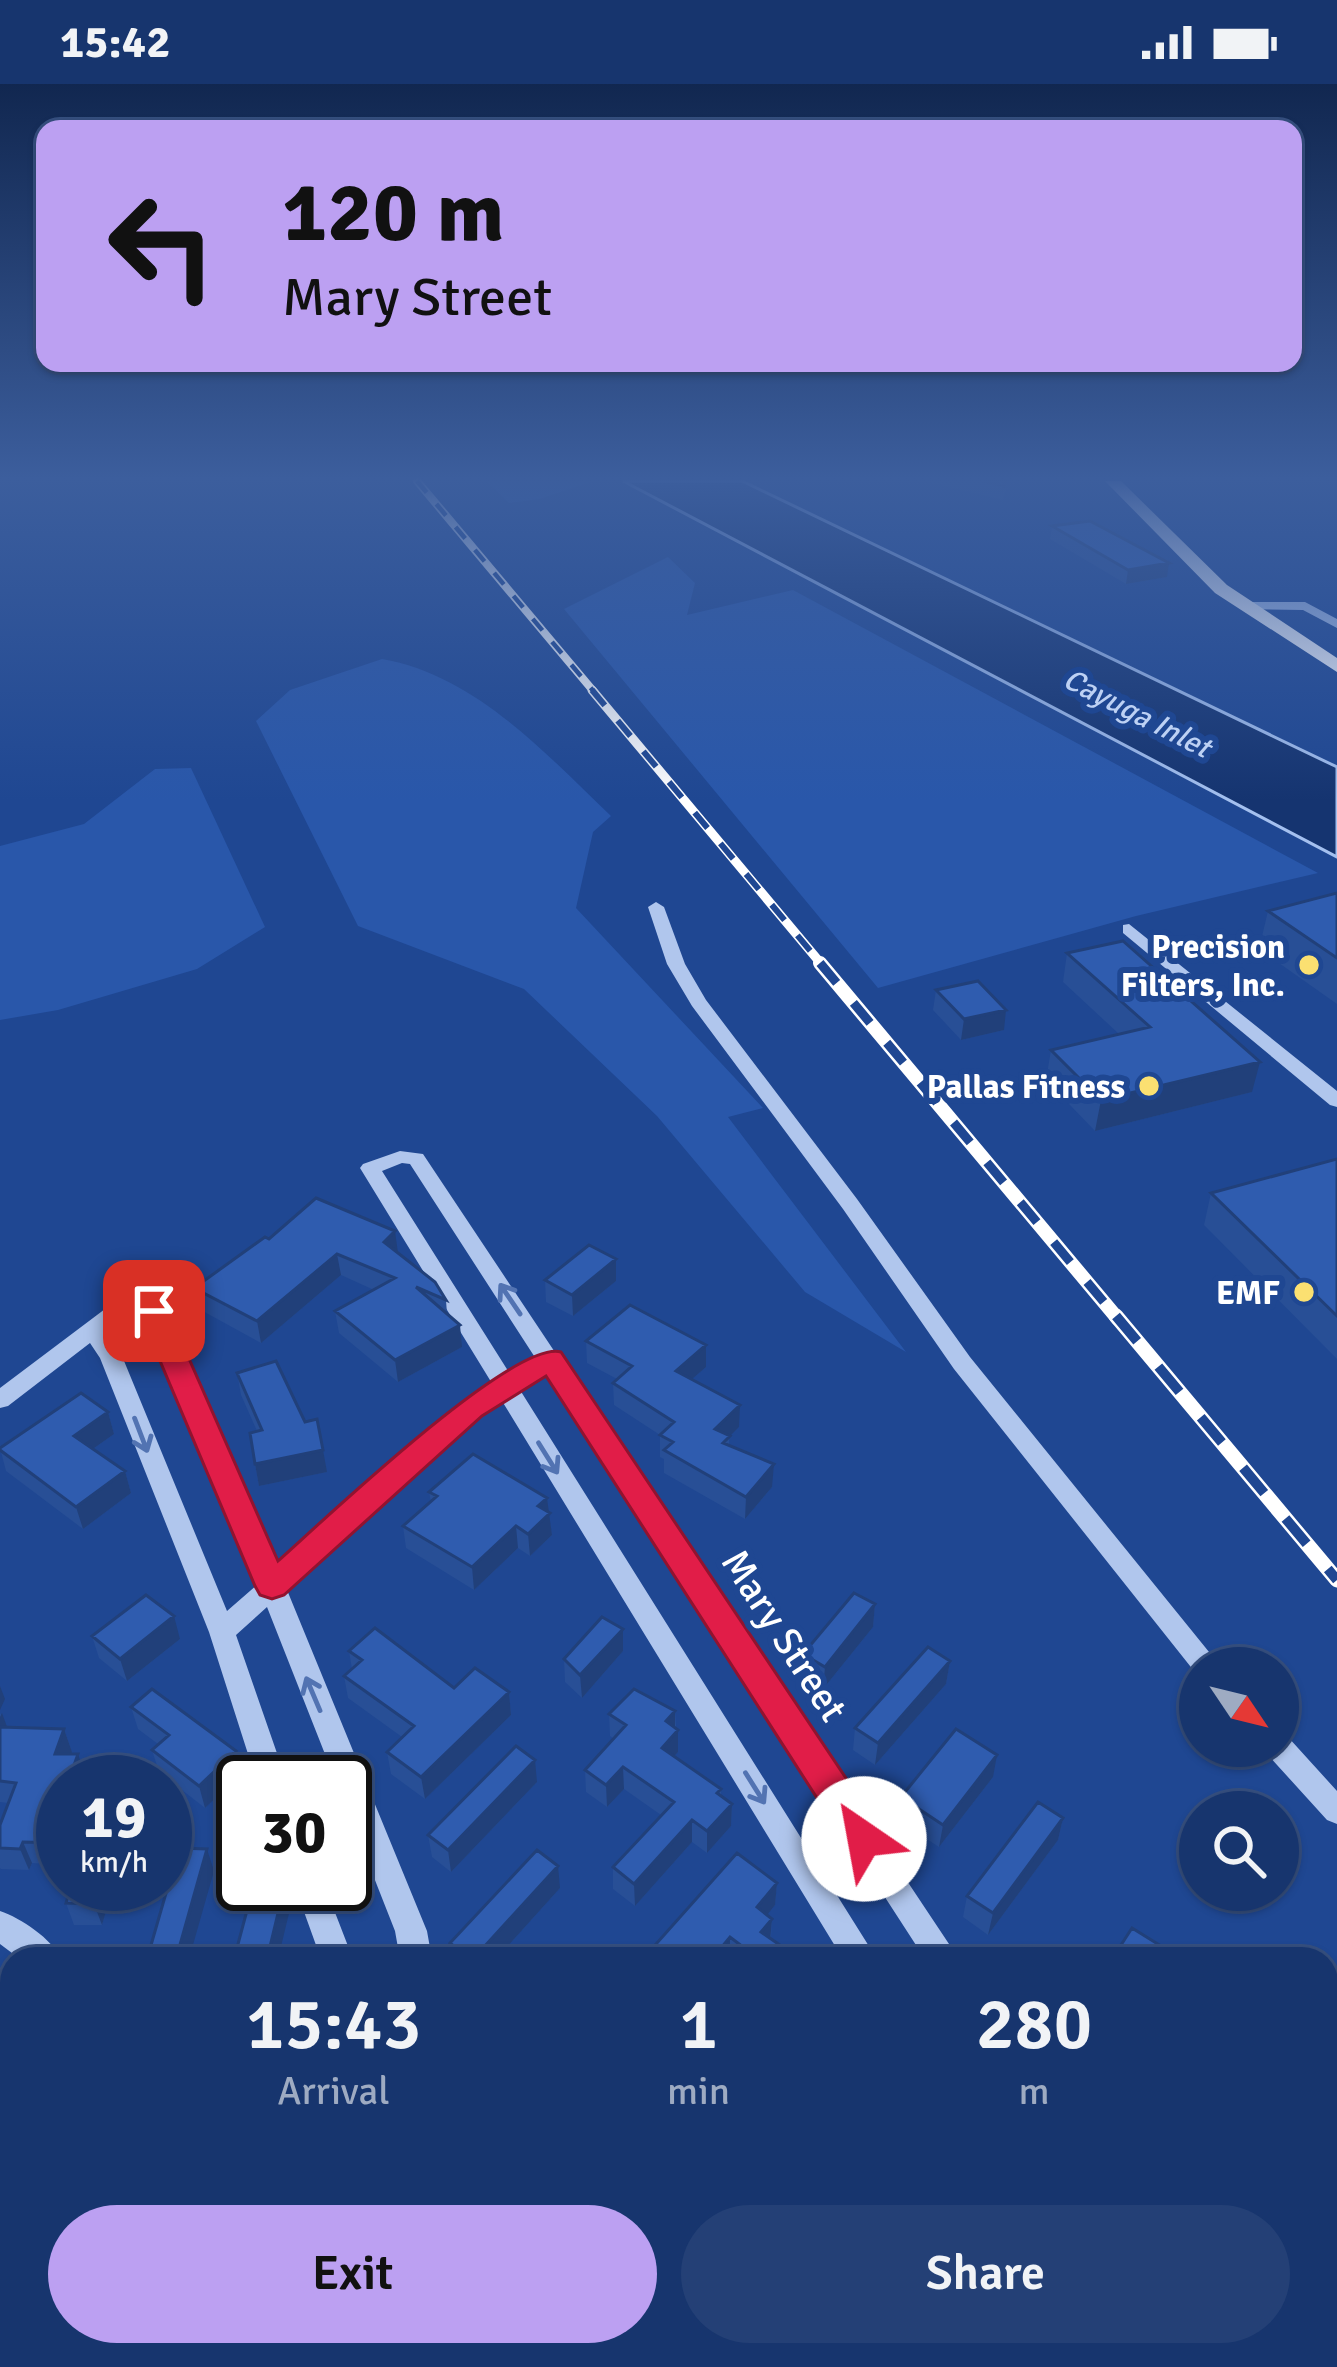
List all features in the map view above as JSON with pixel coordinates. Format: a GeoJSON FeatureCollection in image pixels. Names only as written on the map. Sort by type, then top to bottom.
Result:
{"type":"FeatureCollection","features":[{"type":"Feature","properties":{"kind":"main road"},"geometry":{"type":"LineString","coordinates":[[1220,588],[1337,666]]}},
{"type":"Feature","properties":{"kind":"street"},"geometry":{"type":"LineString","coordinates":[[1245,606],[1305,606],[1337,624]]}},
{"type":"Feature","properties":{"kind":"street"},"geometry":{"type":"LineString","coordinates":[[656,907],[676,964],[698,1002],[850,1204],[962,1364],[1191,1647]]}},
{"type":"Feature","properties":{"kind":"street"},"geometry":{"type":"LineString","coordinates":[[1129,928],[1337,1101]]}},
{"type":"Feature","properties":{"kind":"street","name":"Mary Street"},"geometry":{"type":"LineString","coordinates":[[853,1947],[370,1168],[400,1157],[416,1158],[935,1947]]}},
{"type":"Feature","properties":{"kind":"street"},"geometry":{"type":"LineString","coordinates":[[0,1400],[113,1314],[133,1307],[154,1311],[272,1586],[414,1947]]}},
{"type":"Feature","properties":{"kind":"street"},"geometry":{"type":"LineString","coordinates":[[92,1329],[111,1356],[222,1632],[263,1755]]}},
{"type":"Feature","properties":{"kind":"street"},"geometry":{"type":"LineString","coordinates":[[222,1632],[471,1409],[550,1360]]}},
{"type":"Feature","properties":{"kind":"street"},"geometry":{"type":"LineString","coordinates":[[1297,1767],[1337,1811]]}},
{"type":"Feature","properties":{"kind":"street"},"geometry":{"type":"LineString","coordinates":[[320,1911],[333,1947]]}},
{"type":"Feature","properties":{"kind":"street"},"geometry":{"type":"LineString","coordinates":[[0,1925],[29,1947]]}},
{"type":"Feature","properties":{"kind":"shaded area"},"geometry":{"type":"Polygon","coordinates":[[[607,588],[694,588],[687,615],[793,590],[1318,873],[1136,916],[878,988],[564,609],[607,588]]]}},
{"type":"Feature","properties":{"kind":"shaded area"},"geometry":{"type":"Polygon","coordinates":[[[382,659],[448,681],[478,699],[534,743],[611,816],[593,832],[576,908],[763,1108],[728,1117],[906,1352],[805,1292],[657,1116],[524,989],[358,926],[256,721],[290,690],[382,659]]]}},
{"type":"Feature","properties":{"kind":"shaded area"},"geometry":{"type":"Polygon","coordinates":[[[191,768],[265,927],[197,969],[58,1010],[0,1020],[0,846],[84,824],[155,769],[191,768]]]}},
{"type":"Feature","properties":{"kind":"water","name":"Cayuga Inlet"},"geometry":{"type":"Polygon","coordinates":[[[825,588],[964,588],[1337,767],[1337,857],[825,588]]]}},
{"type":"Feature","properties":{"kind":"building"},"geometry":{"type":"Polygon","coordinates":[[[1337,893],[1337,958],[1268,911],[1337,893]]]}},
{"type":"Feature","properties":{"kind":"building"},"geometry":{"type":"Polygon","coordinates":[[[1123,941],[1260,1062],[1101,1100],[1051,1050],[1150,1027],[1067,953],[1123,941]]]}},
{"type":"Feature","properties":{"kind":"building"},"geometry":{"type":"Polygon","coordinates":[[[978,981],[1006,1010],[964,1019],[936,990],[978,981]]]}},
{"type":"Feature","properties":{"kind":"building"},"geometry":{"type":"Polygon","coordinates":[[[1337,1159],[1337,1316],[1211,1193],[1337,1159]]]}},
{"type":"Feature","properties":{"kind":"building"},"geometry":{"type":"Polygon","coordinates":[[[316,1198],[395,1231],[384,1242],[435,1282],[446,1300],[416,1287],[460,1325],[395,1360],[335,1311],[395,1278],[337,1254],[257,1321],[194,1288],[265,1237],[269,1239],[316,1198]]]}},
{"type":"Feature","properties":{"kind":"building"},"geometry":{"type":"Polygon","coordinates":[[[589,1245],[616,1259],[572,1295],[545,1280],[589,1245]]]}},
{"type":"Feature","properties":{"kind":"building"},"geometry":{"type":"Polygon","coordinates":[[[630,1305],[706,1345],[676,1371],[740,1405],[715,1429],[730,1436],[723,1443],[774,1464],[746,1497],[664,1450],[673,1442],[660,1435],[674,1422],[613,1383],[632,1366],[586,1341],[630,1305]]]}},
{"type":"Feature","properties":{"kind":"building"},"geometry":{"type":"Polygon","coordinates":[[[276,1361],[305,1422],[317,1419],[323,1450],[255,1464],[250,1433],[262,1430],[237,1373],[276,1361]]]}},
{"type":"Feature","properties":{"kind":"building"},"geometry":{"type":"Polygon","coordinates":[[[81,1393],[108,1412],[74,1436],[125,1471],[76,1507],[0,1448],[81,1393]]]}},
{"type":"Feature","properties":{"kind":"building"},"geometry":{"type":"Polygon","coordinates":[[[473,1454],[547,1498],[538,1506],[550,1513],[528,1534],[516,1526],[472,1567],[403,1526],[437,1496],[429,1492],[473,1454]]]}},
{"type":"Feature","properties":{"kind":"building"},"geometry":{"type":"Polygon","coordinates":[[[854,1593],[875,1604],[825,1667],[803,1654],[854,1593]]]}},
{"type":"Feature","properties":{"kind":"building"},"geometry":{"type":"Polygon","coordinates":[[[146,1595],[174,1616],[120,1659],[92,1636],[146,1595]]]}},
{"type":"Feature","properties":{"kind":"building"},"geometry":{"type":"Polygon","coordinates":[[[602,1617],[623,1629],[580,1675],[564,1659],[602,1617]]]}},
{"type":"Feature","properties":{"kind":"building"},"geometry":{"type":"Polygon","coordinates":[[[375,1628],[454,1688],[475,1668],[509,1692],[421,1777],[387,1752],[414,1726],[344,1676],[362,1660],[349,1651],[375,1628]]]}},
{"type":"Feature","properties":{"kind":"building"},"geometry":{"type":"Polygon","coordinates":[[[928,1647],[950,1661],[878,1743],[855,1728],[928,1647]]]}},
{"type":"Feature","properties":{"kind":"building"},"geometry":{"type":"Polygon","coordinates":[[[152,1689],[236,1751],[216,1755],[216,1770],[199,1786],[192,1781],[192,1755],[159,1755],[152,1750],[169,1735],[131,1707],[152,1689]]]}},
{"type":"Feature","properties":{"kind":"building"},"geometry":{"type":"Polygon","coordinates":[[[634,1689],[675,1711],[666,1721],[678,1730],[662,1748],[721,1789],[717,1793],[732,1804],[707,1831],[692,1820],[634,1884],[613,1867],[674,1802],[623,1767],[606,1785],[585,1770],[626,1725],[609,1714],[634,1689]]]}},
{"type":"Feature","properties":{"kind":"building"},"geometry":{"type":"Polygon","coordinates":[[[0,1727],[64,1729],[55,1754],[78,1754],[36,1755],[36,1842],[23,1842],[20,1849],[0,1848],[0,1825],[16,1783],[0,1781],[0,1727]]]}},
{"type":"Feature","properties":{"kind":"building"},"geometry":{"type":"Polygon","coordinates":[[[956,1729],[997,1755],[943,1825],[901,1797],[956,1729]]]}},
{"type":"Feature","properties":{"kind":"building"},"geometry":{"type":"Polygon","coordinates":[[[516,1746],[535,1760],[448,1850],[428,1835],[516,1746]]]}},
{"type":"Feature","properties":{"kind":"building"},"geometry":{"type":"Polygon","coordinates":[[[1038,1802],[1063,1818],[993,1913],[967,1896],[1038,1802]]]}},
{"type":"Feature","properties":{"kind":"building"},"geometry":{"type":"Polygon","coordinates":[[[192,1848],[207,1849],[192,1902],[192,1848]]]}},
{"type":"Feature","properties":{"kind":"building"},"geometry":{"type":"Polygon","coordinates":[[[537,1850],[558,1866],[484,1947],[450,1943],[537,1850]]]}},
{"type":"Feature","properties":{"kind":"building"},"geometry":{"type":"Polygon","coordinates":[[[737,1853],[777,1883],[757,1907],[772,1919],[761,1932],[783,1947],[743,1947],[730,1937],[722,1947],[653,1947],[737,1853]]]}},
{"type":"Feature","properties":{"kind":"building"},"geometry":{"type":"Polygon","coordinates":[[[161,1911],[190,1911],[179,1947],[150,1947],[161,1911]]]}},
{"type":"Feature","properties":{"kind":"building"},"geometry":{"type":"Polygon","coordinates":[[[247,1911],[279,1911],[270,1947],[237,1947],[247,1911]]]}},
{"type":"Feature","properties":{"kind":"building"},"geometry":{"type":"Polygon","coordinates":[[[1132,1928],[1161,1946],[1160,1947],[1120,1947],[1132,1928]]]}},
{"type":"Feature","properties":{"kind":"railway"},"geometry":{"type":"LineString","coordinates":[[506,588],[595,693]]}},
{"type":"Feature","properties":{"kind":"railway"},"geometry":{"type":"LineString","coordinates":[[592,690],[823,966]]}},
{"type":"Feature","properties":{"kind":"railway"},"geometry":{"type":"LineString","coordinates":[[820,963],[1118,1319]]}},
{"type":"Feature","properties":{"kind":"railway"},"geometry":{"type":"LineString","coordinates":[[1116,1316],[1337,1580]]}},
{"type":"Feature","properties":{"kind":"place","name":"Precision Filters, Inc."},"geometry":{"type":"Point","coordinates":[1309,965]}},
{"type":"Feature","properties":{"kind":"place","name":"Pallas Fitness"},"geometry":{"type":"Point","coordinates":[1149,1086]}},
{"type":"Feature","properties":{"kind":"place","name":"EMF"},"geometry":{"type":"Point","coordinates":[1304,1292]}},
{"type":"Feature","properties":{"kind":"route"},"geometry":{"type":"LineString","coordinates":[[154,1311],[272,1586],[471,1409],[550,1360],[864,1839]]}}]}
